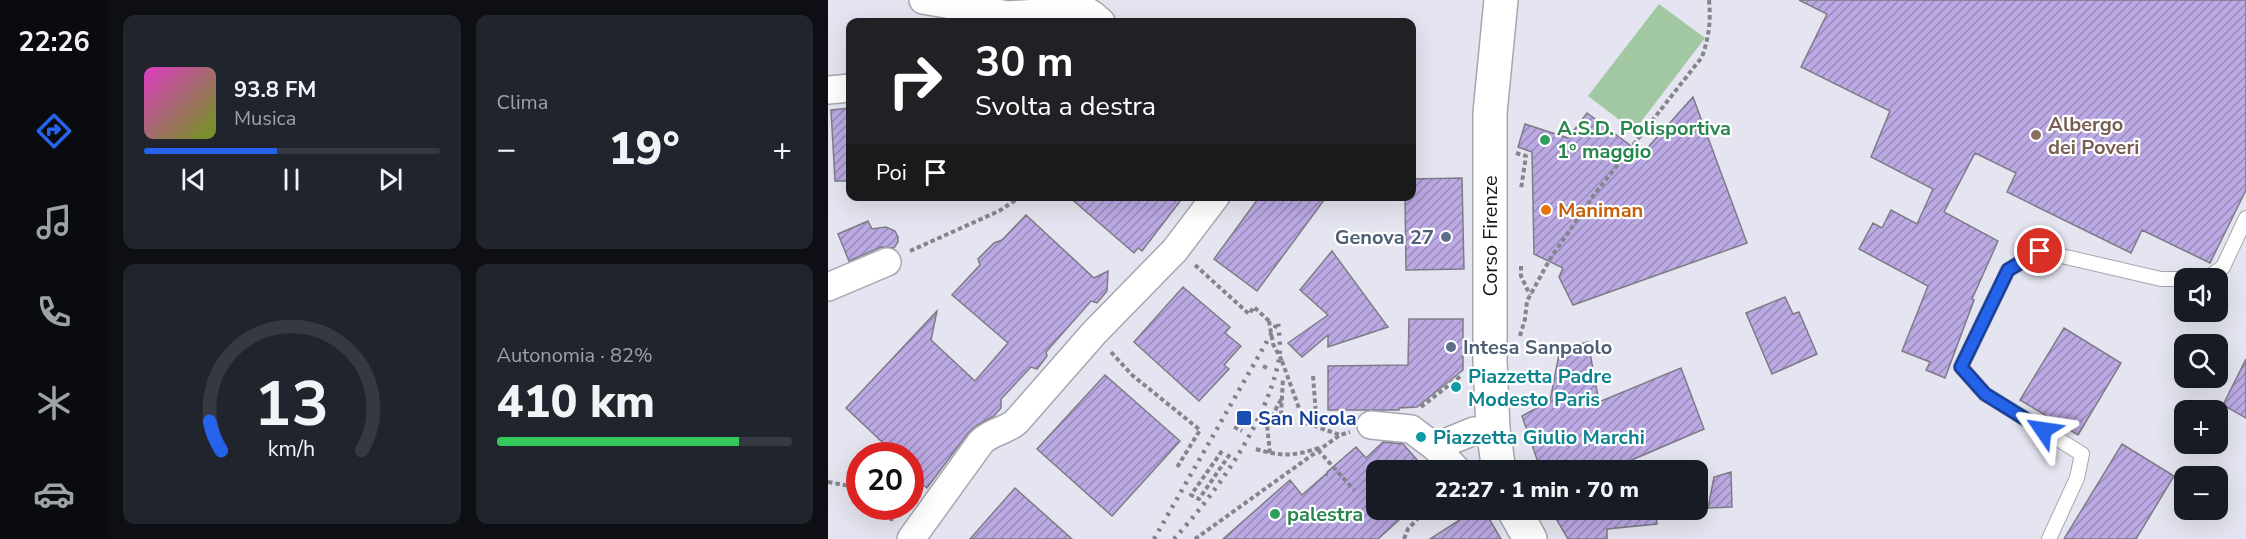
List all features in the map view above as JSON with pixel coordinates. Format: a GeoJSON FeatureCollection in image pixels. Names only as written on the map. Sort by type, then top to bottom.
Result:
{"type":"FeatureCollection","features":[{"type":"Feature","properties":{"kind":"street"},"geometry":{"type":"LineString","coordinates":[[922,0],[1008,15],[1085,10],[1098,18]]}},
{"type":"Feature","properties":{"kind":"street","name":"Corso Firenze"},"geometry":{"type":"LineString","coordinates":[[1497,460],[1492,429],[1490,361],[1490,113],[1501,0]]}},
{"type":"Feature","properties":{"kind":"street"},"geometry":{"type":"LineString","coordinates":[[828,90],[846,88]]}},
{"type":"Feature","properties":{"kind":"street"},"geometry":{"type":"LineString","coordinates":[[901,533],[981,442],[993,433],[1010,427],[1016,422],[1094,334],[1175,250],[1212,201]]}},
{"type":"Feature","properties":{"kind":"street"},"geometry":{"type":"LineString","coordinates":[[828,287],[887,262]]}},
{"type":"Feature","properties":{"kind":"street"},"geometry":{"type":"LineString","coordinates":[[1371,425],[1411,429],[1435,447],[1447,460]]}},
{"type":"Feature","properties":{"kind":"street"},"geometry":{"type":"LineString","coordinates":[[1435,447],[1474,431]]}},
{"type":"Feature","properties":{"kind":"street"},"geometry":{"type":"LineString","coordinates":[[1520,520],[1530,539]]}},
{"type":"Feature","properties":{"kind":"lane"},"geometry":{"type":"LineString","coordinates":[[2222,268],[2246,218]]}},
{"type":"Feature","properties":{"kind":"lane"},"geometry":{"type":"LineString","coordinates":[[2049,539],[2077,478],[2082,454],[1985,394],[1961,367],[2008,270],[2040,251],[2160,279],[2174,279]]}},
{"type":"Feature","properties":{"kind":"path"},"geometry":{"type":"LineString","coordinates":[[1519,341],[1527,301],[1550,259],[1601,186],[1702,57],[1709,38],[1711,16],[1709,0]]}},
{"type":"Feature","properties":{"kind":"path"},"geometry":{"type":"LineString","coordinates":[[887,262],[999,211],[1014,201]]}},
{"type":"Feature","properties":{"kind":"path"},"geometry":{"type":"LineString","coordinates":[[1175,250],[1249,314],[1254,307],[1269,321],[1273,344],[1288,373],[1304,422],[1340,435]]}},
{"type":"Feature","properties":{"kind":"path"},"geometry":{"type":"LineString","coordinates":[[1094,334],[1132,375],[1200,430],[1176,469]]}},
{"type":"Feature","properties":{"kind":"path"},"geometry":{"type":"LineString","coordinates":[[1417,410],[1470,369]]}},
{"type":"Feature","properties":{"kind":"path"},"geometry":{"type":"LineString","coordinates":[[1278,382],[1288,373]]}},
{"type":"Feature","properties":{"kind":"path"},"geometry":{"type":"LineString","coordinates":[[1313,376],[1317,427]]}},
{"type":"Feature","properties":{"kind":"path"},"geometry":{"type":"LineString","coordinates":[[1281,415],[1283,378]]}},
{"type":"Feature","properties":{"kind":"path"},"geometry":{"type":"LineString","coordinates":[[1270,453],[1267,425],[1282,398]]}},
{"type":"Feature","properties":{"kind":"path"},"geometry":{"type":"LineString","coordinates":[[1195,539],[1340,435],[1371,425]]}},
{"type":"Feature","properties":{"kind":"path"},"geometry":{"type":"LineString","coordinates":[[1235,436],[1238,429]]}},
{"type":"Feature","properties":{"kind":"path"},"geometry":{"type":"LineString","coordinates":[[1256,449],[1276,456],[1302,454],[1323,447]]}},
{"type":"Feature","properties":{"kind":"path"},"geometry":{"type":"LineString","coordinates":[[1222,450],[1191,495],[1199,499],[1230,454]]}},
{"type":"Feature","properties":{"kind":"path"},"geometry":{"type":"LineString","coordinates":[[1318,450],[1354,490]]}},
{"type":"Feature","properties":{"kind":"path"},"geometry":{"type":"LineString","coordinates":[[828,482],[846,485]]}},
{"type":"Feature","properties":{"kind":"path"},"geometry":{"type":"LineString","coordinates":[[1404,539],[1408,529],[1417,520]]}},
{"type":"Feature","properties":{"kind":"green space"},"geometry":{"type":"Polygon","coordinates":[[[1659,4],[1705,38],[1634,131],[1588,96],[1659,4]]]}},
{"type":"Feature","properties":{"kind":"building"},"geometry":{"type":"Polygon","coordinates":[[[1799,0],[2246,0],[2246,190],[2210,263],[2142,230],[2131,253],[2007,192],[2016,173],[1975,153],[1944,212],[1998,241],[1972,299],[1974,300],[1945,378],[1926,370],[1930,362],[1902,351],[1928,286],[1859,249],[1873,223],[1882,228],[1891,210],[1917,224],[1933,189],[1871,157],[1890,111],[1801,67],[1827,14],[1799,0]]]}},
{"type":"Feature","properties":{"kind":"building"},"geometry":{"type":"Polygon","coordinates":[[[1693,97],[1747,243],[1573,305],[1559,277],[1563,268],[1534,254],[1532,152],[1518,147],[1525,124],[1568,138],[1587,113],[1642,154],[1693,97]]]}},
{"type":"Feature","properties":{"kind":"building"},"geometry":{"type":"Polygon","coordinates":[[[846,108],[846,181],[835,181],[831,110],[846,108]]]}},
{"type":"Feature","properties":{"kind":"building"},"geometry":{"type":"Polygon","coordinates":[[[1462,178],[1464,269],[1406,270],[1405,201],[1416,201],[1416,179],[1462,178]]]}},
{"type":"Feature","properties":{"kind":"building"},"geometry":{"type":"Polygon","coordinates":[[[1074,201],[1180,201],[1142,251],[1138,248],[1134,253],[1074,201]]]}},
{"type":"Feature","properties":{"kind":"building"},"geometry":{"type":"Polygon","coordinates":[[[1256,201],[1323,201],[1257,291],[1214,259],[1256,201]]]}},
{"type":"Feature","properties":{"kind":"building"},"geometry":{"type":"Polygon","coordinates":[[[1026,215],[1094,278],[1108,271],[1107,291],[1097,303],[1091,301],[1046,352],[1047,356],[1037,369],[1031,367],[1001,399],[1001,408],[994,416],[968,433],[927,488],[924,486],[924,442],[882,442],[846,408],[937,311],[931,340],[975,381],[1008,343],[952,295],[980,265],[978,259],[994,243],[1002,240],[1026,215]]]}},
{"type":"Feature","properties":{"kind":"building"},"geometry":{"type":"Polygon","coordinates":[[[868,221],[872,229],[886,227],[895,231],[898,242],[894,248],[881,247],[849,261],[838,234],[868,221]]]}},
{"type":"Feature","properties":{"kind":"building"},"geometry":{"type":"Polygon","coordinates":[[[1332,251],[1388,327],[1328,347],[1328,335],[1302,357],[1288,343],[1328,315],[1300,290],[1332,251]]]}},
{"type":"Feature","properties":{"kind":"building"},"geometry":{"type":"Polygon","coordinates":[[[1183,287],[1230,327],[1225,333],[1241,346],[1224,365],[1229,369],[1199,401],[1134,342],[1183,287]]]}},
{"type":"Feature","properties":{"kind":"building"},"geometry":{"type":"Polygon","coordinates":[[[1785,297],[1793,314],[1799,312],[1817,354],[1772,374],[1746,313],[1785,297]]]}},
{"type":"Feature","properties":{"kind":"building"},"geometry":{"type":"Polygon","coordinates":[[[1409,319],[1463,319],[1463,370],[1417,407],[1399,408],[1399,410],[1328,410],[1328,366],[1408,365],[1409,319]]]}},
{"type":"Feature","properties":{"kind":"building"},"geometry":{"type":"Polygon","coordinates":[[[2064,328],[2121,363],[2078,435],[2020,400],[2064,328]]]}},
{"type":"Feature","properties":{"kind":"building"},"geometry":{"type":"Polygon","coordinates":[[[1588,342],[1599,402],[1681,368],[1704,429],[1632,460],[1537,460],[1522,416],[1550,401],[1560,349],[1588,342]]]}},
{"type":"Feature","properties":{"kind":"building"},"geometry":{"type":"Polygon","coordinates":[[[2246,359],[2246,418],[2228,408],[2228,400],[2226,400],[2246,359]]]}},
{"type":"Feature","properties":{"kind":"building"},"geometry":{"type":"Polygon","coordinates":[[[1105,375],[1180,441],[1112,516],[1037,449],[1105,375]]]}},
{"type":"Feature","properties":{"kind":"building"},"geometry":{"type":"Polygon","coordinates":[[[1383,442],[1403,444],[1417,460],[1366,460],[1366,520],[1399,520],[1378,539],[1223,539],[1290,480],[1302,495],[1326,474],[1327,476],[1327,472],[1356,447],[1366,458],[1383,442]]]}},
{"type":"Feature","properties":{"kind":"building"},"geometry":{"type":"Polygon","coordinates":[[[2122,444],[2174,476],[2136,539],[2064,539],[2122,444]]]}},
{"type":"Feature","properties":{"kind":"building"},"geometry":{"type":"Polygon","coordinates":[[[1731,472],[1732,507],[1708,508],[1714,477],[1731,472]]]}},
{"type":"Feature","properties":{"kind":"building"},"geometry":{"type":"Polygon","coordinates":[[[1015,488],[1072,539],[970,539],[1015,488]]]}},
{"type":"Feature","properties":{"kind":"building"},"geometry":{"type":"Polygon","coordinates":[[[1459,520],[1490,520],[1501,539],[1430,539],[1459,520]]]}},
{"type":"Feature","properties":{"kind":"building"},"geometry":{"type":"Polygon","coordinates":[[[1557,520],[1657,520],[1657,524],[1607,529],[1607,539],[1568,539],[1557,520]]]}},
{"type":"Feature","properties":{"kind":"railway"},"geometry":{"type":"LineString","coordinates":[[1154,539],[1278,322]]}},
{"type":"Feature","properties":{"kind":"railway"},"geometry":{"type":"LineString","coordinates":[[1174,539],[1223,478],[1252,432],[1273,383],[1279,359],[1278,322]]}},
{"type":"Feature","properties":{"kind":"place","name":"Albergo dei Poveri"},"geometry":{"type":"Point","coordinates":[2036,135]}},
{"type":"Feature","properties":{"kind":"place","name":"A.S.D. Polisportiva 1° maggio"},"geometry":{"type":"Point","coordinates":[1545,140]}},
{"type":"Feature","properties":{"kind":"place","name":"Maniman"},"geometry":{"type":"Point","coordinates":[1546,210]}},
{"type":"Feature","properties":{"kind":"place","name":"Genova 27"},"geometry":{"type":"Point","coordinates":[1446,237]}},
{"type":"Feature","properties":{"kind":"place","name":"Intesa Sanpaolo"},"geometry":{"type":"Point","coordinates":[1451,347]}},
{"type":"Feature","properties":{"kind":"place","name":"Piazzetta Padre Modesto Paris"},"geometry":{"type":"Point","coordinates":[1456,387]}},
{"type":"Feature","properties":{"kind":"place","name":"San Nicola"},"geometry":{"type":"Point","coordinates":[1244,418]}},
{"type":"Feature","properties":{"kind":"place","name":"Piazzetta Giulio Marchi"},"geometry":{"type":"Point","coordinates":[1421,437]}},
{"type":"Feature","properties":{"kind":"place","name":"palestra"},"geometry":{"type":"Point","coordinates":[1275,514]}},
{"type":"Feature","properties":{"kind":"route"},"geometry":{"type":"LineString","coordinates":[[2040,251],[2008,270],[1961,367],[1985,394],[2043,430]]}}]}
